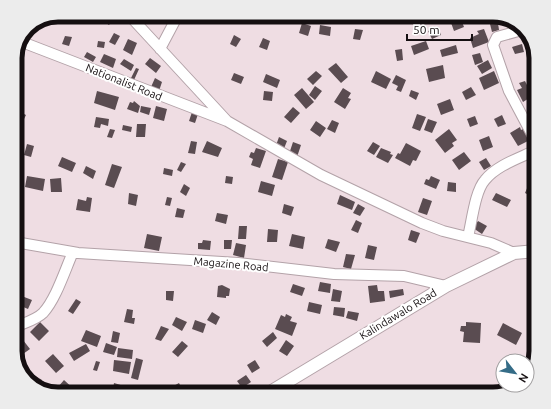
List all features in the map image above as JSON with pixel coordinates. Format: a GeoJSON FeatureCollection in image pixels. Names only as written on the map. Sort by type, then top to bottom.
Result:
{"type":"FeatureCollection","features":[{"type":"Feature","properties":{"kind":"street"},"geometry":{"type":"LineString","coordinates":[[135,22],[227,121],[321,175],[422,223],[443,231],[491,243],[514,253]]}},
{"type":"Feature","properties":{"kind":"street"},"geometry":{"type":"LineString","coordinates":[[160,49],[174,22]]}},
{"type":"Feature","properties":{"kind":"street"},"geometry":{"type":"LineString","coordinates":[[517,32],[498,38],[493,45],[509,91],[529,129]]}},
{"type":"Feature","properties":{"kind":"street","name":"Nationalist Road"},"geometry":{"type":"LineString","coordinates":[[26,43],[227,121]]}},
{"type":"Feature","properties":{"kind":"street"},"geometry":{"type":"LineString","coordinates":[[468,237],[478,193],[484,181],[492,173],[529,154]]}},
{"type":"Feature","properties":{"kind":"street","name":"Magazine Road"},"geometry":{"type":"LineString","coordinates":[[22,243],[73,252],[238,264],[334,274],[404,276],[446,286]]}},
{"type":"Feature","properties":{"kind":"street"},"geometry":{"type":"LineString","coordinates":[[22,324],[42,313],[50,303],[73,252]]}},
{"type":"Feature","properties":{"kind":"street","name":"Kalindawalo Road"},"geometry":{"type":"LineString","coordinates":[[279,387],[446,286],[514,253],[529,252]]}},
{"type":"Feature","properties":{"kind":"building"},"geometry":{"type":"Polygon","coordinates":[[[451,22],[462,22],[464,27],[454,31],[451,22]]]}},
{"type":"Feature","properties":{"kind":"building"},"geometry":{"type":"Polygon","coordinates":[[[302,23],[311,26],[308,36],[299,33],[302,23]]]}},
{"type":"Feature","properties":{"kind":"building"},"geometry":{"type":"Polygon","coordinates":[[[498,23],[499,30],[492,32],[490,24],[498,23]]]}},
{"type":"Feature","properties":{"kind":"building"},"geometry":{"type":"Polygon","coordinates":[[[320,25],[331,27],[330,36],[319,34],[320,25]]]}},
{"type":"Feature","properties":{"kind":"building"},"geometry":{"type":"Polygon","coordinates":[[[438,27],[441,35],[432,39],[428,31],[438,27]]]}},
{"type":"Feature","properties":{"kind":"building"},"geometry":{"type":"Polygon","coordinates":[[[355,29],[363,30],[360,40],[353,39],[355,29]]]}},
{"type":"Feature","properties":{"kind":"building"},"geometry":{"type":"Polygon","coordinates":[[[484,29],[489,42],[473,48],[470,38],[479,34],[477,31],[484,29]]]}},
{"type":"Feature","properties":{"kind":"building"},"geometry":{"type":"Polygon","coordinates":[[[114,33],[120,36],[115,45],[109,42],[114,33]]]}},
{"type":"Feature","properties":{"kind":"building"},"geometry":{"type":"Polygon","coordinates":[[[234,35],[241,39],[236,47],[230,44],[234,35]]]}},
{"type":"Feature","properties":{"kind":"building"},"geometry":{"type":"Polygon","coordinates":[[[65,36],[72,37],[69,46],[62,44],[65,36]]]}},
{"type":"Feature","properties":{"kind":"building"},"geometry":{"type":"Polygon","coordinates":[[[263,38],[270,41],[267,50],[259,47],[263,38]]]}},
{"type":"Feature","properties":{"kind":"building"},"geometry":{"type":"Polygon","coordinates":[[[128,39],[137,43],[132,55],[123,50],[128,39]]]}},
{"type":"Feature","properties":{"kind":"building"},"geometry":{"type":"Polygon","coordinates":[[[98,41],[105,42],[104,48],[97,47],[98,41]]]}},
{"type":"Feature","properties":{"kind":"building"},"geometry":{"type":"Polygon","coordinates":[[[426,41],[429,49],[414,55],[411,46],[426,41]]]}},
{"type":"Feature","properties":{"kind":"building"},"geometry":{"type":"Polygon","coordinates":[[[522,44],[524,52],[515,54],[512,47],[522,44]]]}},
{"type":"Feature","properties":{"kind":"building"},"geometry":{"type":"Polygon","coordinates":[[[456,45],[458,53],[442,57],[440,50],[456,45]]]}},
{"type":"Feature","properties":{"kind":"building"},"geometry":{"type":"Polygon","coordinates":[[[402,49],[403,60],[397,61],[395,50],[402,49]]]}},
{"type":"Feature","properties":{"kind":"building"},"geometry":{"type":"Polygon","coordinates":[[[87,52],[96,57],[93,62],[84,57],[87,52]]]}},
{"type":"Feature","properties":{"kind":"building"},"geometry":{"type":"Polygon","coordinates":[[[480,53],[483,62],[475,65],[472,55],[480,53]]]}},
{"type":"Feature","properties":{"kind":"building"},"geometry":{"type":"Polygon","coordinates":[[[104,54],[116,59],[113,68],[100,62],[104,54]]]}},
{"type":"Feature","properties":{"kind":"building"},"geometry":{"type":"Polygon","coordinates":[[[150,58],[161,66],[156,73],[145,64],[150,58]]]}},
{"type":"Feature","properties":{"kind":"building"},"geometry":{"type":"Polygon","coordinates":[[[124,59],[134,65],[131,71],[120,64],[124,59]]]}},
{"type":"Feature","properties":{"kind":"building"},"geometry":{"type":"Polygon","coordinates":[[[488,60],[492,68],[482,74],[477,66],[488,60]]]}},
{"type":"Feature","properties":{"kind":"building"},"geometry":{"type":"Polygon","coordinates":[[[336,63],[348,77],[341,83],[328,69],[336,63]]]}},
{"type":"Feature","properties":{"kind":"building"},"geometry":{"type":"Polygon","coordinates":[[[443,65],[445,78],[429,82],[426,69],[443,65]]]}},
{"type":"Feature","properties":{"kind":"building"},"geometry":{"type":"Polygon","coordinates":[[[136,68],[139,69],[134,80],[131,78],[136,68]]]}},
{"type":"Feature","properties":{"kind":"building"},"geometry":{"type":"Polygon","coordinates":[[[316,71],[322,76],[313,85],[307,79],[316,71]]]}},
{"type":"Feature","properties":{"kind":"building"},"geometry":{"type":"Polygon","coordinates":[[[376,71],[391,79],[386,89],[371,82],[376,71]]]}},
{"type":"Feature","properties":{"kind":"building"},"geometry":{"type":"Polygon","coordinates":[[[494,71],[499,83],[484,90],[479,78],[494,71]]]}},
{"type":"Feature","properties":{"kind":"building"},"geometry":{"type":"Polygon","coordinates":[[[234,73],[244,77],[241,84],[231,80],[234,73]]]}},
{"type":"Feature","properties":{"kind":"building"},"geometry":{"type":"Polygon","coordinates":[[[266,74],[280,80],[277,88],[263,82],[266,74]]]}},
{"type":"Feature","properties":{"kind":"building"},"geometry":{"type":"Polygon","coordinates":[[[396,75],[406,80],[401,92],[396,90],[398,86],[392,83],[396,75]]]}},
{"type":"Feature","properties":{"kind":"building"},"geometry":{"type":"Polygon","coordinates":[[[155,78],[162,82],[159,91],[151,87],[155,78]]]}},
{"type":"Feature","properties":{"kind":"building"},"geometry":{"type":"Polygon","coordinates":[[[525,81],[527,85],[529,84],[529,98],[523,102],[517,90],[522,88],[519,83],[525,81]]]}},
{"type":"Feature","properties":{"kind":"building"},"geometry":{"type":"Polygon","coordinates":[[[315,86],[322,91],[315,100],[309,95],[315,86]]]}},
{"type":"Feature","properties":{"kind":"building"},"geometry":{"type":"Polygon","coordinates":[[[471,87],[476,95],[466,100],[462,92],[471,87]]]}},
{"type":"Feature","properties":{"kind":"building"},"geometry":{"type":"Polygon","coordinates":[[[302,88],[314,102],[306,109],[294,95],[302,88]]]}},
{"type":"Feature","properties":{"kind":"building"},"geometry":{"type":"Polygon","coordinates":[[[343,88],[351,93],[348,98],[351,99],[345,109],[334,102],[343,88]]]}},
{"type":"Feature","properties":{"kind":"building"},"geometry":{"type":"Polygon","coordinates":[[[411,90],[419,93],[416,100],[409,96],[411,90]]]}},
{"type":"Feature","properties":{"kind":"building"},"geometry":{"type":"Polygon","coordinates":[[[97,91],[119,97],[115,110],[94,103],[97,91]]]}},
{"type":"Feature","properties":{"kind":"building"},"geometry":{"type":"Polygon","coordinates":[[[264,91],[273,92],[272,101],[263,100],[264,91]]]}},
{"type":"Feature","properties":{"kind":"building"},"geometry":{"type":"Polygon","coordinates":[[[450,99],[454,110],[441,115],[437,104],[450,99]]]}},
{"type":"Feature","properties":{"kind":"building"},"geometry":{"type":"Polygon","coordinates":[[[134,101],[140,106],[138,113],[127,109],[130,102],[133,103],[134,101]]]}},
{"type":"Feature","properties":{"kind":"building"},"geometry":{"type":"Polygon","coordinates":[[[141,106],[151,108],[149,115],[140,112],[141,106]]]}},
{"type":"Feature","properties":{"kind":"building"},"geometry":{"type":"Polygon","coordinates":[[[156,106],[167,109],[164,121],[153,118],[156,106]]]}},
{"type":"Feature","properties":{"kind":"building"},"geometry":{"type":"Polygon","coordinates":[[[293,107],[300,113],[291,123],[284,117],[293,107]]]}},
{"type":"Feature","properties":{"kind":"building"},"geometry":{"type":"Polygon","coordinates":[[[192,112],[198,114],[195,123],[189,121],[192,112]]]}},
{"type":"Feature","properties":{"kind":"building"},"geometry":{"type":"Polygon","coordinates":[[[22,113],[26,115],[22,123],[22,113]]]}},
{"type":"Feature","properties":{"kind":"building"},"geometry":{"type":"Polygon","coordinates":[[[417,114],[426,117],[420,131],[412,128],[417,114]]]}},
{"type":"Feature","properties":{"kind":"building"},"geometry":{"type":"Polygon","coordinates":[[[502,115],[506,124],[498,127],[494,119],[502,115]]]}},
{"type":"Feature","properties":{"kind":"building"},"geometry":{"type":"Polygon","coordinates":[[[475,116],[478,124],[470,127],[467,119],[475,116]]]}},
{"type":"Feature","properties":{"kind":"building"},"geometry":{"type":"Polygon","coordinates":[[[96,117],[109,119],[108,126],[101,124],[100,128],[94,127],[96,117]]]}},
{"type":"Feature","properties":{"kind":"building"},"geometry":{"type":"Polygon","coordinates":[[[428,119],[437,122],[432,133],[424,130],[428,119]]]}},
{"type":"Feature","properties":{"kind":"building"},"geometry":{"type":"Polygon","coordinates":[[[332,120],[339,123],[335,133],[327,129],[332,120]]]}},
{"type":"Feature","properties":{"kind":"building"},"geometry":{"type":"Polygon","coordinates":[[[316,121],[326,128],[320,137],[310,130],[316,121]]]}},
{"type":"Feature","properties":{"kind":"building"},"geometry":{"type":"Polygon","coordinates":[[[137,124],[146,124],[145,137],[136,137],[137,124]]]}},
{"type":"Feature","properties":{"kind":"building"},"geometry":{"type":"Polygon","coordinates":[[[123,125],[132,127],[131,132],[122,130],[123,125]]]}},
{"type":"Feature","properties":{"kind":"building"},"geometry":{"type":"Polygon","coordinates":[[[520,127],[521,130],[523,129],[529,140],[518,146],[510,133],[520,127]]]}},
{"type":"Feature","properties":{"kind":"building"},"geometry":{"type":"Polygon","coordinates":[[[110,129],[115,130],[112,138],[107,137],[110,129]]]}},
{"type":"Feature","properties":{"kind":"building"},"geometry":{"type":"Polygon","coordinates":[[[449,129],[457,140],[452,143],[454,146],[445,153],[435,140],[449,129]]]}},
{"type":"Feature","properties":{"kind":"building"},"geometry":{"type":"Polygon","coordinates":[[[489,136],[493,147],[483,151],[479,140],[489,136]]]}},
{"type":"Feature","properties":{"kind":"building"},"geometry":{"type":"Polygon","coordinates":[[[279,137],[287,141],[283,151],[275,148],[279,137]]]}},
{"type":"Feature","properties":{"kind":"building"},"geometry":{"type":"Polygon","coordinates":[[[191,141],[197,142],[195,154],[188,153],[191,141]]]}},
{"type":"Feature","properties":{"kind":"building"},"geometry":{"type":"Polygon","coordinates":[[[207,141],[222,148],[218,157],[202,152],[207,141]]]}},
{"type":"Feature","properties":{"kind":"building"},"geometry":{"type":"Polygon","coordinates":[[[293,142],[301,145],[297,157],[289,154],[293,142]]]}},
{"type":"Feature","properties":{"kind":"building"},"geometry":{"type":"Polygon","coordinates":[[[373,142],[380,146],[374,155],[367,151],[373,142]]]}},
{"type":"Feature","properties":{"kind":"building"},"geometry":{"type":"Polygon","coordinates":[[[406,143],[421,151],[416,161],[413,160],[410,166],[395,158],[398,153],[400,154],[406,143]]]}},
{"type":"Feature","properties":{"kind":"building"},"geometry":{"type":"Polygon","coordinates":[[[27,144],[34,146],[31,157],[24,155],[27,144]]]}},
{"type":"Feature","properties":{"kind":"building"},"geometry":{"type":"Polygon","coordinates":[[[256,148],[266,151],[260,168],[251,165],[253,159],[249,157],[251,152],[254,153],[256,148]]]}},
{"type":"Feature","properties":{"kind":"building"},"geometry":{"type":"Polygon","coordinates":[[[381,148],[391,152],[390,154],[393,155],[388,163],[376,157],[381,148]]]}},
{"type":"Feature","properties":{"kind":"building"},"geometry":{"type":"Polygon","coordinates":[[[464,152],[471,161],[459,170],[452,160],[464,152]]]}},
{"type":"Feature","properties":{"kind":"building"},"geometry":{"type":"Polygon","coordinates":[[[62,157],[76,163],[72,172],[58,166],[62,157]]]}},
{"type":"Feature","properties":{"kind":"building"},"geometry":{"type":"Polygon","coordinates":[[[486,158],[491,166],[484,170],[479,162],[486,158]]]}},
{"type":"Feature","properties":{"kind":"building"},"geometry":{"type":"Polygon","coordinates":[[[278,159],[288,162],[282,180],[272,177],[278,159]]]}},
{"type":"Feature","properties":{"kind":"building"},"geometry":{"type":"Polygon","coordinates":[[[181,162],[186,164],[181,172],[177,170],[181,162]]]}},
{"type":"Feature","properties":{"kind":"building"},"geometry":{"type":"Polygon","coordinates":[[[112,164],[122,167],[114,188],[105,185],[112,164]]]}},
{"type":"Feature","properties":{"kind":"building"},"geometry":{"type":"Polygon","coordinates":[[[86,166],[96,171],[93,179],[83,173],[86,166]]]}},
{"type":"Feature","properties":{"kind":"building"},"geometry":{"type":"Polygon","coordinates":[[[164,168],[173,170],[172,176],[163,174],[164,168]]]}},
{"type":"Feature","properties":{"kind":"building"},"geometry":{"type":"Polygon","coordinates":[[[27,176],[45,179],[43,191],[25,187],[27,176]]]}},
{"type":"Feature","properties":{"kind":"building"},"geometry":{"type":"Polygon","coordinates":[[[226,176],[233,177],[232,184],[225,183],[226,176]]]}},
{"type":"Feature","properties":{"kind":"building"},"geometry":{"type":"Polygon","coordinates":[[[431,176],[440,180],[436,189],[424,184],[426,179],[429,180],[431,176]]]}},
{"type":"Feature","properties":{"kind":"building"},"geometry":{"type":"Polygon","coordinates":[[[61,178],[62,192],[51,192],[50,179],[61,178]]]}},
{"type":"Feature","properties":{"kind":"building"},"geometry":{"type":"Polygon","coordinates":[[[261,181],[275,185],[272,196],[258,192],[261,181]]]}},
{"type":"Feature","properties":{"kind":"building"},"geometry":{"type":"Polygon","coordinates":[[[448,182],[456,183],[456,192],[447,191],[448,182]]]}},
{"type":"Feature","properties":{"kind":"building"},"geometry":{"type":"Polygon","coordinates":[[[184,184],[190,188],[186,196],[180,192],[184,184]]]}},
{"type":"Feature","properties":{"kind":"building"},"geometry":{"type":"Polygon","coordinates":[[[528,186],[529,195],[525,193],[528,186]]]}},
{"type":"Feature","properties":{"kind":"building"},"geometry":{"type":"Polygon","coordinates":[[[129,193],[138,195],[136,206],[128,204],[129,193]]]}},
{"type":"Feature","properties":{"kind":"building"},"geometry":{"type":"Polygon","coordinates":[[[496,193],[511,200],[507,207],[492,200],[496,193]]]}},
{"type":"Feature","properties":{"kind":"building"},"geometry":{"type":"Polygon","coordinates":[[[340,195],[355,202],[352,210],[337,204],[340,195]]]}},
{"type":"Feature","properties":{"kind":"building"},"geometry":{"type":"Polygon","coordinates":[[[87,197],[92,198],[90,212],[76,210],[78,199],[86,201],[87,197]]]}},
{"type":"Feature","properties":{"kind":"building"},"geometry":{"type":"Polygon","coordinates":[[[167,197],[172,198],[170,206],[165,205],[167,197]]]}},
{"type":"Feature","properties":{"kind":"building"},"geometry":{"type":"Polygon","coordinates":[[[423,198],[432,201],[427,215],[418,212],[423,198]]]}},
{"type":"Feature","properties":{"kind":"building"},"geometry":{"type":"Polygon","coordinates":[[[284,204],[294,207],[291,216],[282,213],[284,204]]]}},
{"type":"Feature","properties":{"kind":"building"},"geometry":{"type":"Polygon","coordinates":[[[358,204],[365,208],[360,216],[353,213],[358,204]]]}},
{"type":"Feature","properties":{"kind":"building"},"geometry":{"type":"Polygon","coordinates":[[[177,208],[185,210],[183,218],[175,217],[177,208]]]}},
{"type":"Feature","properties":{"kind":"building"},"geometry":{"type":"Polygon","coordinates":[[[217,213],[228,215],[226,224],[215,221],[217,213]]]}},
{"type":"Feature","properties":{"kind":"building"},"geometry":{"type":"Polygon","coordinates":[[[356,220],[362,223],[358,233],[351,230],[356,220]]]}},
{"type":"Feature","properties":{"kind":"building"},"geometry":{"type":"Polygon","coordinates":[[[478,221],[487,226],[482,234],[473,228],[478,221]]]}},
{"type":"Feature","properties":{"kind":"building"},"geometry":{"type":"Polygon","coordinates":[[[239,226],[247,226],[246,239],[238,239],[239,226]]]}},
{"type":"Feature","properties":{"kind":"building"},"geometry":{"type":"Polygon","coordinates":[[[268,229],[278,230],[277,242],[267,242],[268,229]]]}},
{"type":"Feature","properties":{"kind":"building"},"geometry":{"type":"Polygon","coordinates":[[[411,230],[420,233],[416,243],[408,240],[411,230]]]}},
{"type":"Feature","properties":{"kind":"building"},"geometry":{"type":"Polygon","coordinates":[[[147,234],[162,237],[159,251],[144,248],[147,234]]]}},
{"type":"Feature","properties":{"kind":"building"},"geometry":{"type":"Polygon","coordinates":[[[292,234],[305,237],[303,249],[289,246],[292,234]]]}},
{"type":"Feature","properties":{"kind":"building"},"geometry":{"type":"Polygon","coordinates":[[[328,239],[340,242],[336,252],[325,248],[328,239]]]}},
{"type":"Feature","properties":{"kind":"building"},"geometry":{"type":"Polygon","coordinates":[[[203,240],[211,241],[210,250],[198,249],[198,243],[202,243],[203,240]]]}},
{"type":"Feature","properties":{"kind":"building"},"geometry":{"type":"Polygon","coordinates":[[[224,240],[232,240],[231,249],[224,249],[224,240]]]}},
{"type":"Feature","properties":{"kind":"building"},"geometry":{"type":"Polygon","coordinates":[[[236,243],[246,245],[244,258],[233,255],[236,243]]]}},
{"type":"Feature","properties":{"kind":"building"},"geometry":{"type":"Polygon","coordinates":[[[368,245],[377,247],[374,260],[365,258],[368,245]]]}},
{"type":"Feature","properties":{"kind":"building"},"geometry":{"type":"Polygon","coordinates":[[[346,254],[355,255],[351,269],[343,267],[346,254]]]}},
{"type":"Feature","properties":{"kind":"building"},"geometry":{"type":"Polygon","coordinates":[[[320,282],[331,284],[330,293],[318,291],[320,282]]]}},
{"type":"Feature","properties":{"kind":"building"},"geometry":{"type":"Polygon","coordinates":[[[293,284],[305,288],[302,296],[290,292],[293,284]]]}},
{"type":"Feature","properties":{"kind":"building"},"geometry":{"type":"Polygon","coordinates":[[[222,285],[230,289],[229,296],[226,296],[226,298],[217,297],[218,286],[222,285]]]}},
{"type":"Feature","properties":{"kind":"building"},"geometry":{"type":"Polygon","coordinates":[[[377,285],[378,291],[384,291],[385,301],[370,303],[368,286],[377,285]]]}},
{"type":"Feature","properties":{"kind":"building"},"geometry":{"type":"Polygon","coordinates":[[[333,289],[342,291],[340,302],[331,301],[333,289]]]}},
{"type":"Feature","properties":{"kind":"building"},"geometry":{"type":"Polygon","coordinates":[[[403,289],[404,295],[390,298],[389,291],[403,289]]]}},
{"type":"Feature","properties":{"kind":"building"},"geometry":{"type":"Polygon","coordinates":[[[166,291],[174,291],[173,301],[166,300],[166,291]]]}},
{"type":"Feature","properties":{"kind":"building"},"geometry":{"type":"Polygon","coordinates":[[[22,296],[32,300],[28,309],[22,306],[22,296]]]}},
{"type":"Feature","properties":{"kind":"building"},"geometry":{"type":"Polygon","coordinates":[[[76,299],[81,302],[73,314],[68,311],[76,299]]]}},
{"type":"Feature","properties":{"kind":"building"},"geometry":{"type":"Polygon","coordinates":[[[309,302],[322,305],[320,314],[307,311],[309,302]]]}},
{"type":"Feature","properties":{"kind":"building"},"geometry":{"type":"Polygon","coordinates":[[[334,307],[345,308],[344,317],[333,315],[334,307]]]}},
{"type":"Feature","properties":{"kind":"building"},"geometry":{"type":"Polygon","coordinates":[[[127,309],[133,310],[132,318],[135,318],[134,324],[124,322],[127,309]]]}},
{"type":"Feature","properties":{"kind":"building"},"geometry":{"type":"Polygon","coordinates":[[[348,311],[359,313],[357,321],[346,318],[348,311]]]}},
{"type":"Feature","properties":{"kind":"building"},"geometry":{"type":"Polygon","coordinates":[[[212,312],[220,317],[216,325],[207,320],[212,312]]]}},
{"type":"Feature","properties":{"kind":"building"},"geometry":{"type":"Polygon","coordinates":[[[286,314],[292,317],[290,321],[297,323],[292,336],[275,329],[281,315],[285,317],[286,314]]]}},
{"type":"Feature","properties":{"kind":"building"},"geometry":{"type":"Polygon","coordinates":[[[176,317],[187,322],[182,331],[172,325],[176,317]]]}},
{"type":"Feature","properties":{"kind":"building"},"geometry":{"type":"Polygon","coordinates":[[[195,320],[206,324],[203,333],[192,329],[195,320]]]}},
{"type":"Feature","properties":{"kind":"building"},"geometry":{"type":"Polygon","coordinates":[[[40,322],[49,331],[39,341],[30,332],[40,322]]]}},
{"type":"Feature","properties":{"kind":"building"},"geometry":{"type":"Polygon","coordinates":[[[466,322],[481,323],[480,343],[463,342],[464,332],[460,331],[461,326],[466,326],[466,322]]]}},
{"type":"Feature","properties":{"kind":"building"},"geometry":{"type":"Polygon","coordinates":[[[503,323],[522,333],[516,345],[497,335],[503,323]]]}},
{"type":"Feature","properties":{"kind":"building"},"geometry":{"type":"Polygon","coordinates":[[[161,326],[169,329],[161,341],[155,339],[161,326]]]}},
{"type":"Feature","properties":{"kind":"building"},"geometry":{"type":"Polygon","coordinates":[[[86,330],[101,336],[97,347],[81,341],[86,330]]]}},
{"type":"Feature","properties":{"kind":"building"},"geometry":{"type":"Polygon","coordinates":[[[113,331],[120,333],[118,343],[111,342],[113,331]]]}},
{"type":"Feature","properties":{"kind":"building"},"geometry":{"type":"Polygon","coordinates":[[[273,332],[277,338],[267,347],[262,341],[273,332]]]}},
{"type":"Feature","properties":{"kind":"building"},"geometry":{"type":"Polygon","coordinates":[[[286,340],[294,346],[287,356],[279,351],[286,340]]]}},
{"type":"Feature","properties":{"kind":"building"},"geometry":{"type":"Polygon","coordinates":[[[22,341],[30,349],[23,354],[22,353],[22,341]]]}},
{"type":"Feature","properties":{"kind":"building"},"geometry":{"type":"Polygon","coordinates":[[[182,341],[188,346],[178,357],[172,352],[182,341]]]}},
{"type":"Feature","properties":{"kind":"building"},"geometry":{"type":"Polygon","coordinates":[[[106,343],[117,347],[114,355],[103,352],[106,343]]]}},
{"type":"Feature","properties":{"kind":"building"},"geometry":{"type":"Polygon","coordinates":[[[86,344],[90,351],[74,361],[69,353],[86,344]]]}},
{"type":"Feature","properties":{"kind":"building"},"geometry":{"type":"Polygon","coordinates":[[[118,348],[133,350],[132,359],[117,357],[118,348]]]}},
{"type":"Feature","properties":{"kind":"building"},"geometry":{"type":"Polygon","coordinates":[[[53,354],[64,366],[56,373],[45,361],[53,354]]]}},
{"type":"Feature","properties":{"kind":"building"},"geometry":{"type":"Polygon","coordinates":[[[136,358],[143,360],[138,380],[131,378],[136,358]]]}},
{"type":"Feature","properties":{"kind":"building"},"geometry":{"type":"Polygon","coordinates":[[[114,360],[131,362],[129,374],[113,371],[114,360]]]}},
{"type":"Feature","properties":{"kind":"building"},"geometry":{"type":"Polygon","coordinates":[[[255,360],[260,368],[252,373],[247,365],[255,360]]]}},
{"type":"Feature","properties":{"kind":"building"},"geometry":{"type":"Polygon","coordinates":[[[96,361],[100,362],[97,371],[93,370],[96,361]]]}},
{"type":"Feature","properties":{"kind":"building"},"geometry":{"type":"Polygon","coordinates":[[[30,372],[42,380],[41,382],[30,372]]]}},
{"type":"Feature","properties":{"kind":"building"},"geometry":{"type":"Polygon","coordinates":[[[246,375],[251,382],[241,387],[237,381],[246,375]]]}},
{"type":"Feature","properties":{"kind":"building"},"geometry":{"type":"Polygon","coordinates":[[[64,380],[72,387],[58,387],[64,380]]]}},
{"type":"Feature","properties":{"kind":"building"},"geometry":{"type":"Polygon","coordinates":[[[114,383],[124,386],[124,387],[113,387],[114,383]]]}},
{"type":"Feature","properties":{"kind":"building"},"geometry":{"type":"Polygon","coordinates":[[[179,383],[181,387],[172,387],[179,383]]]}}]}
